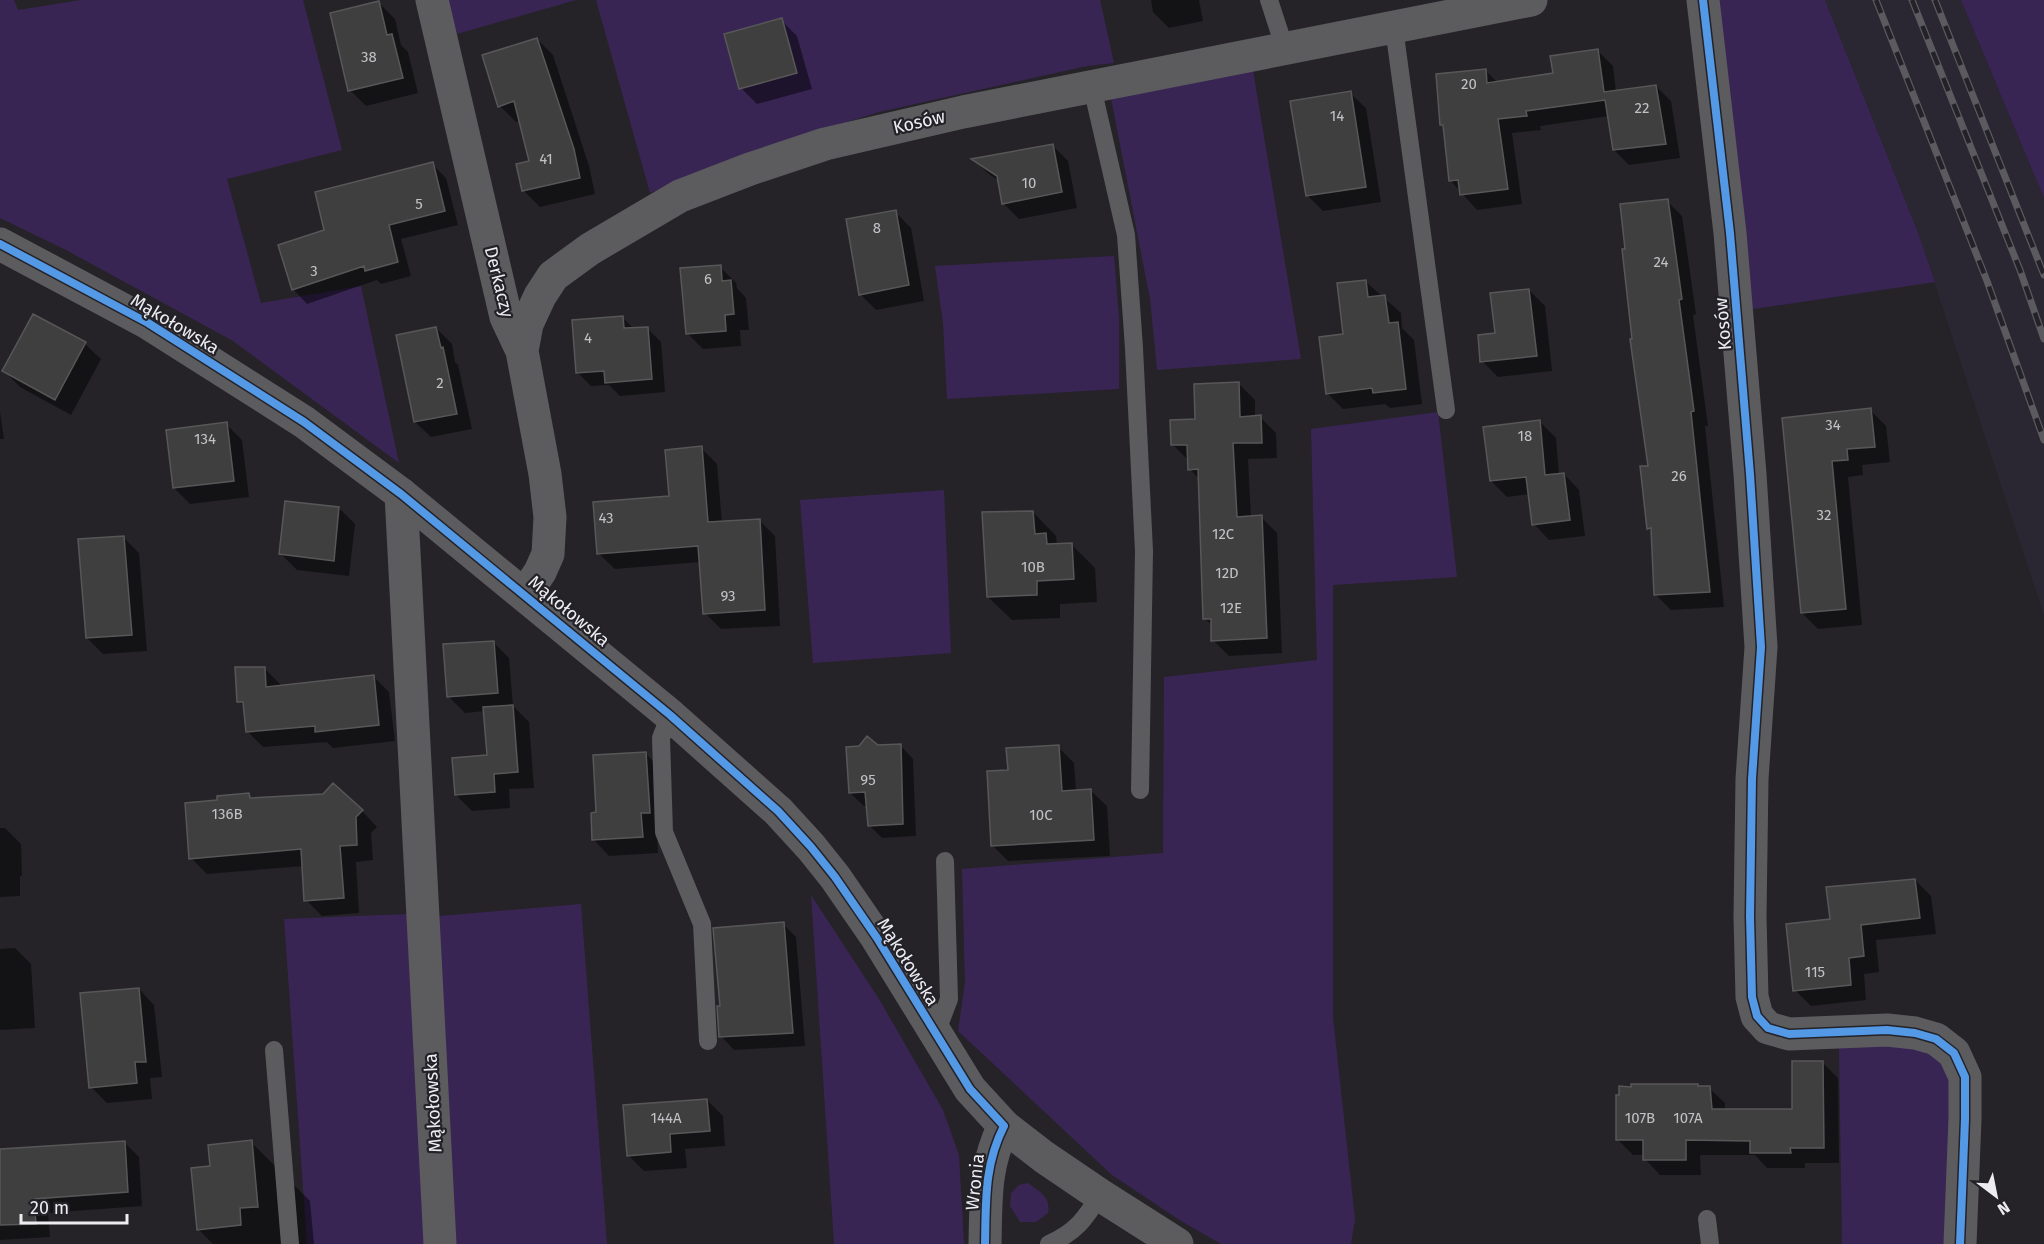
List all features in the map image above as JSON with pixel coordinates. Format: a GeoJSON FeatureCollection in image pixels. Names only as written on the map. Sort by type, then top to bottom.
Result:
{"type":"FeatureCollection","features":[{"type":"Feature","properties":{"kind":"street","name":"Derkaczy"},"geometry":{"type":"LineString","coordinates":[[432,0],[506,317],[522,351],[545,474],[550,517],[548,554],[540,572],[525,594]]}},
{"type":"Feature","properties":{"kind":"street","name":"Kosów"},"geometry":{"type":"LineString","coordinates":[[522,351],[527,324],[540,296],[553,276],[590,249],[680,196],[750,169],[825,144],[963,112],[1531,0]]}},
{"type":"Feature","properties":{"kind":"street","name":"Kosów"},"geometry":{"type":"LineString","coordinates":[[1703,0],[1730,233],[1750,474],[1761,647],[1752,779],[1749,916],[1752,997],[1757,1016],[1768,1028],[1789,1034],[1887,1030],[1915,1033],[1936,1039],[1954,1053],[1965,1077],[1960,1244]]}},
{"type":"Feature","properties":{"kind":"street","name":"Mąkołowska"},"geometry":{"type":"LineString","coordinates":[[0,244],[148,322],[304,422],[401,494],[670,715],[778,811],[812,847],[877,938],[935,1036],[970,1089],[1004,1126],[1044,1157],[1177,1244]]}},
{"type":"Feature","properties":{"kind":"street","name":"Mąkołowska"},"geometry":{"type":"LineString","coordinates":[[401,494],[440,1244]]}},
{"type":"Feature","properties":{"kind":"street","name":"Wronia"},"geometry":{"type":"LineString","coordinates":[[985,1244],[987,1175],[994,1145],[1004,1126]]}},
{"type":"Feature","properties":{"kind":"lane"},"geometry":{"type":"LineString","coordinates":[[1269,0],[1285,49]]}},
{"type":"Feature","properties":{"kind":"lane"},"geometry":{"type":"LineString","coordinates":[[1394,28],[1446,410]]}},
{"type":"Feature","properties":{"kind":"lane"},"geometry":{"type":"LineString","coordinates":[[1092,87],[1126,235],[1144,551],[1140,790]]}},
{"type":"Feature","properties":{"kind":"lane"},"geometry":{"type":"LineString","coordinates":[[670,715],[661,738],[664,832],[702,924],[708,1041]]}},
{"type":"Feature","properties":{"kind":"lane"},"geometry":{"type":"LineString","coordinates":[[935,1036],[949,999],[945,861]]}},
{"type":"Feature","properties":{"kind":"lane"},"geometry":{"type":"LineString","coordinates":[[274,1050],[290,1244]]}},
{"type":"Feature","properties":{"kind":"lane"},"geometry":{"type":"LineString","coordinates":[[1049,1244],[1070,1234],[1085,1220],[1100,1195]]}},
{"type":"Feature","properties":{"kind":"lane"},"geometry":{"type":"LineString","coordinates":[[1707,1219],[1710,1244]]}},
{"type":"Feature","properties":{"kind":"shaded area"},"geometry":{"type":"Polygon","coordinates":[[[0,0],[14,0],[18,10],[81,0],[303,0],[342,150],[227,179],[261,303],[361,286],[399,463],[233,341],[66,250],[0,218],[0,0]]]}},
{"type":"Feature","properties":{"kind":"shaded area"},"geometry":{"type":"Polygon","coordinates":[[[448,0],[576,0],[457,34],[448,0]]]}},
{"type":"Feature","properties":{"kind":"shaded area"},"geometry":{"type":"Polygon","coordinates":[[[596,0],[1100,0],[1114,63],[1087,66],[879,112],[777,144],[650,193],[596,0]]]}},
{"type":"Feature","properties":{"kind":"shaded area"},"geometry":{"type":"Polygon","coordinates":[[[1714,0],[1825,0],[1917,230],[1935,282],[1747,310],[1714,0]]]}},
{"type":"Feature","properties":{"kind":"shaded area"},"geometry":{"type":"Polygon","coordinates":[[[1825,0],[1961,0],[2044,198],[2044,616],[1917,230],[1825,0]]]}},
{"type":"Feature","properties":{"kind":"shaded area"},"geometry":{"type":"Polygon","coordinates":[[[1961,0],[2044,0],[2044,198],[1966,12],[1961,0]]]}},
{"type":"Feature","properties":{"kind":"shaded area"},"geometry":{"type":"Polygon","coordinates":[[[1253,70],[1301,359],[1157,370],[1150,299],[1111,98],[1253,70]]]}},
{"type":"Feature","properties":{"kind":"shaded area"},"geometry":{"type":"Polygon","coordinates":[[[1114,256],[1119,317],[1119,389],[947,399],[943,323],[935,266],[1114,256]]]}},
{"type":"Feature","properties":{"kind":"shaded area"},"geometry":{"type":"Polygon","coordinates":[[[1438,412],[1457,577],[1333,585],[1333,1018],[1355,1219],[1351,1244],[1221,1244],[1181,1221],[1112,1175],[958,1031],[965,983],[962,869],[1163,853],[1164,677],[1317,660],[1311,429],[1438,412]]]}},
{"type":"Feature","properties":{"kind":"shaded area"},"geometry":{"type":"Polygon","coordinates":[[[944,490],[951,653],[813,663],[800,500],[944,490]]]}},
{"type":"Feature","properties":{"kind":"shaded area"},"geometry":{"type":"Polygon","coordinates":[[[811,895],[879,999],[943,1110],[959,1155],[964,1244],[834,1244],[811,895]]]}},
{"type":"Feature","properties":{"kind":"shaded area"},"geometry":{"type":"Polygon","coordinates":[[[581,904],[607,1244],[452,1244],[439,916],[581,904]]]}},
{"type":"Feature","properties":{"kind":"shaded area"},"geometry":{"type":"Polygon","coordinates":[[[408,914],[429,1244],[307,1244],[284,919],[408,914]]]}},
{"type":"Feature","properties":{"kind":"shaded area"},"geometry":{"type":"Polygon","coordinates":[[[1913,1042],[1950,1066],[1949,1244],[1842,1244],[1839,1047],[1913,1042]]]}},
{"type":"Feature","properties":{"kind":"shaded area"},"geometry":{"type":"Polygon","coordinates":[[[1028,1183],[1046,1199],[1048,1213],[1036,1222],[1020,1222],[1010,1206],[1011,1193],[1019,1185],[1028,1183]]]}},
{"type":"Feature","properties":{"kind":"building"},"geometry":{"type":"Polygon","coordinates":[[[379,1],[387,35],[392,34],[403,78],[348,91],[330,13],[379,1]]]}},
{"type":"Feature","properties":{"kind":"building"},"geometry":{"type":"Polygon","coordinates":[[[782,18],[797,73],[739,89],[724,34],[782,18]]]}},
{"type":"Feature","properties":{"kind":"building"},"geometry":{"type":"Polygon","coordinates":[[[537,38],[574,149],[580,178],[522,191],[516,164],[529,161],[514,101],[498,107],[482,55],[537,38]]]}},
{"type":"Feature","properties":{"kind":"building"},"geometry":{"type":"Polygon","coordinates":[[[1598,49],[1604,92],[1656,85],[1666,144],[1613,150],[1605,100],[1526,111],[1527,116],[1498,119],[1508,189],[1460,195],[1458,180],[1449,181],[1443,125],[1440,125],[1436,74],[1486,69],[1487,83],[1553,73],[1550,56],[1598,49]]]}},
{"type":"Feature","properties":{"kind":"building"},"geometry":{"type":"Polygon","coordinates":[[[1351,91],[1366,187],[1306,196],[1290,101],[1351,91]]]}},
{"type":"Feature","properties":{"kind":"building"},"geometry":{"type":"Polygon","coordinates":[[[1053,144],[1062,192],[1002,204],[997,176],[971,159],[1053,144]]]}},
{"type":"Feature","properties":{"kind":"building"},"geometry":{"type":"Polygon","coordinates":[[[433,162],[445,211],[389,225],[398,262],[365,271],[364,266],[292,290],[278,245],[324,230],[315,192],[433,162]]]}},
{"type":"Feature","properties":{"kind":"building"},"geometry":{"type":"Polygon","coordinates":[[[1668,199],[1694,411],[1691,412],[1710,592],[1654,595],[1651,528],[1647,529],[1640,466],[1648,466],[1630,339],[1632,339],[1622,249],[1625,249],[1620,204],[1668,199]]]}},
{"type":"Feature","properties":{"kind":"building"},"geometry":{"type":"Polygon","coordinates":[[[896,210],[909,285],[859,295],[846,219],[896,210]]]}},
{"type":"Feature","properties":{"kind":"building"},"geometry":{"type":"Polygon","coordinates":[[[721,265],[722,281],[731,280],[734,314],[725,315],[726,331],[686,334],[680,268],[721,265]]]}},
{"type":"Feature","properties":{"kind":"building"},"geometry":{"type":"Polygon","coordinates":[[[1366,280],[1368,297],[1385,295],[1389,323],[1398,322],[1406,389],[1373,393],[1372,388],[1326,394],[1319,337],[1343,334],[1337,283],[1366,280]]]}},
{"type":"Feature","properties":{"kind":"building"},"geometry":{"type":"Polygon","coordinates":[[[1529,289],[1537,356],[1480,362],[1478,335],[1495,333],[1490,293],[1529,289]]]}},
{"type":"Feature","properties":{"kind":"building"},"geometry":{"type":"Polygon","coordinates":[[[33,314],[86,342],[55,400],[2,371],[33,314]]]}},
{"type":"Feature","properties":{"kind":"building"},"geometry":{"type":"Polygon","coordinates":[[[623,316],[624,328],[648,327],[652,379],[605,383],[604,371],[576,373],[572,320],[623,316]]]}},
{"type":"Feature","properties":{"kind":"building"},"geometry":{"type":"Polygon","coordinates":[[[436,327],[441,348],[443,347],[457,414],[414,422],[396,335],[436,327]]]}},
{"type":"Feature","properties":{"kind":"building"},"geometry":{"type":"Polygon","coordinates":[[[1239,382],[1240,417],[1261,415],[1262,443],[1233,443],[1237,517],[1262,515],[1267,638],[1211,641],[1211,619],[1203,619],[1198,469],[1188,470],[1187,445],[1171,445],[1170,420],[1195,419],[1194,384],[1239,382]]]}},
{"type":"Feature","properties":{"kind":"building"},"geometry":{"type":"Polygon","coordinates":[[[1871,408],[1875,447],[1847,449],[1848,460],[1832,461],[1846,609],[1801,613],[1782,418],[1871,408]]]}},
{"type":"Feature","properties":{"kind":"building"},"geometry":{"type":"Polygon","coordinates":[[[1540,420],[1545,475],[1564,473],[1570,520],[1532,525],[1526,477],[1490,481],[1483,427],[1540,420]]]}},
{"type":"Feature","properties":{"kind":"building"},"geometry":{"type":"Polygon","coordinates":[[[227,422],[234,481],[173,488],[166,430],[227,422]]]}},
{"type":"Feature","properties":{"kind":"building"},"geometry":{"type":"Polygon","coordinates":[[[702,446],[708,522],[760,519],[765,610],[703,614],[698,546],[597,554],[593,502],[669,496],[665,450],[702,446]]]}},
{"type":"Feature","properties":{"kind":"building"},"geometry":{"type":"Polygon","coordinates":[[[285,501],[339,507],[334,561],[279,554],[285,501]]]}},
{"type":"Feature","properties":{"kind":"building"},"geometry":{"type":"Polygon","coordinates":[[[1033,511],[1035,534],[1046,533],[1047,544],[1072,543],[1074,579],[1037,581],[1037,595],[987,597],[982,512],[1033,511]]]}},
{"type":"Feature","properties":{"kind":"building"},"geometry":{"type":"Polygon","coordinates":[[[124,536],[132,635],[86,638],[78,539],[124,536]]]}},
{"type":"Feature","properties":{"kind":"building"},"geometry":{"type":"Polygon","coordinates":[[[494,641],[498,693],[447,697],[443,644],[494,641]]]}},
{"type":"Feature","properties":{"kind":"building"},"geometry":{"type":"Polygon","coordinates":[[[235,667],[265,667],[266,687],[374,675],[379,725],[315,732],[315,726],[246,732],[243,702],[237,702],[235,667]]]}},
{"type":"Feature","properties":{"kind":"building"},"geometry":{"type":"Polygon","coordinates":[[[513,705],[518,772],[494,774],[495,792],[455,795],[452,758],[487,755],[483,707],[513,705]]]}},
{"type":"Feature","properties":{"kind":"building"},"geometry":{"type":"Polygon","coordinates":[[[867,736],[878,745],[901,744],[903,824],[868,826],[865,792],[849,793],[846,747],[859,746],[867,736]]]}},
{"type":"Feature","properties":{"kind":"building"},"geometry":{"type":"Polygon","coordinates":[[[1059,745],[1062,791],[1091,789],[1094,840],[991,846],[987,771],[1008,770],[1006,748],[1059,745]]]}},
{"type":"Feature","properties":{"kind":"building"},"geometry":{"type":"Polygon","coordinates":[[[646,752],[650,813],[641,813],[643,837],[592,840],[591,813],[596,812],[593,755],[646,752]]]}},
{"type":"Feature","properties":{"kind":"building"},"geometry":{"type":"Polygon","coordinates":[[[333,783],[363,810],[356,817],[357,845],[340,846],[344,898],[304,901],[301,849],[189,859],[185,803],[217,800],[217,796],[249,793],[250,798],[323,794],[333,783]]]}},
{"type":"Feature","properties":{"kind":"building"},"geometry":{"type":"Polygon","coordinates":[[[1915,879],[1920,918],[1861,925],[1864,956],[1849,958],[1851,985],[1793,991],[1786,924],[1830,919],[1826,887],[1915,879]]]}},
{"type":"Feature","properties":{"kind":"building"},"geometry":{"type":"Polygon","coordinates":[[[784,922],[793,1033],[719,1037],[717,1006],[720,1006],[713,928],[784,922]]]}},
{"type":"Feature","properties":{"kind":"building"},"geometry":{"type":"Polygon","coordinates":[[[139,988],[146,1062],[135,1062],[137,1083],[89,1088],[80,993],[139,988]]]}},
{"type":"Feature","properties":{"kind":"building"},"geometry":{"type":"Polygon","coordinates":[[[1792,1061],[1823,1061],[1824,1148],[1790,1148],[1791,1153],[1750,1153],[1750,1141],[1686,1140],[1686,1160],[1643,1160],[1643,1140],[1616,1140],[1616,1095],[1619,1095],[1619,1086],[1698,1084],[1698,1086],[1710,1086],[1712,1109],[1792,1109],[1792,1061]]]}},
{"type":"Feature","properties":{"kind":"building"},"geometry":{"type":"Polygon","coordinates":[[[707,1099],[710,1131],[670,1134],[671,1152],[627,1156],[623,1105],[707,1099]]]}},
{"type":"Feature","properties":{"kind":"building"},"geometry":{"type":"Polygon","coordinates":[[[252,1140],[258,1207],[240,1208],[241,1225],[197,1230],[191,1168],[210,1166],[208,1145],[252,1140]]]}},
{"type":"Feature","properties":{"kind":"building"},"geometry":{"type":"Polygon","coordinates":[[[125,1141],[128,1192],[34,1199],[36,1224],[0,1225],[0,1149],[125,1141]]]}},
{"type":"Feature","properties":{"kind":"railway"},"geometry":{"type":"LineString","coordinates":[[1876,0],[1987,281],[2044,440]]}},
{"type":"Feature","properties":{"kind":"railway"},"geometry":{"type":"LineString","coordinates":[[1912,0],[2020,270],[2044,339]]}},
{"type":"Feature","properties":{"kind":"railway"},"geometry":{"type":"LineString","coordinates":[[1935,0],[2044,275]]}},
{"type":"Feature","properties":{"kind":"cycle path"},"geometry":{"type":"LineString","coordinates":[[1703,0],[1730,233],[1750,474],[1761,647],[1752,779],[1750,916],[1752,997],[1757,1016],[1768,1028],[1789,1034],[1887,1030],[1915,1033],[1936,1039],[1954,1053],[1965,1077],[1960,1244]]}},
{"type":"Feature","properties":{"kind":"cycle path"},"geometry":{"type":"LineString","coordinates":[[0,244],[148,323],[304,422],[401,494],[670,715],[778,811],[835,877],[877,938],[970,1089],[1004,1126],[989,1169],[985,1244]]}}]}
